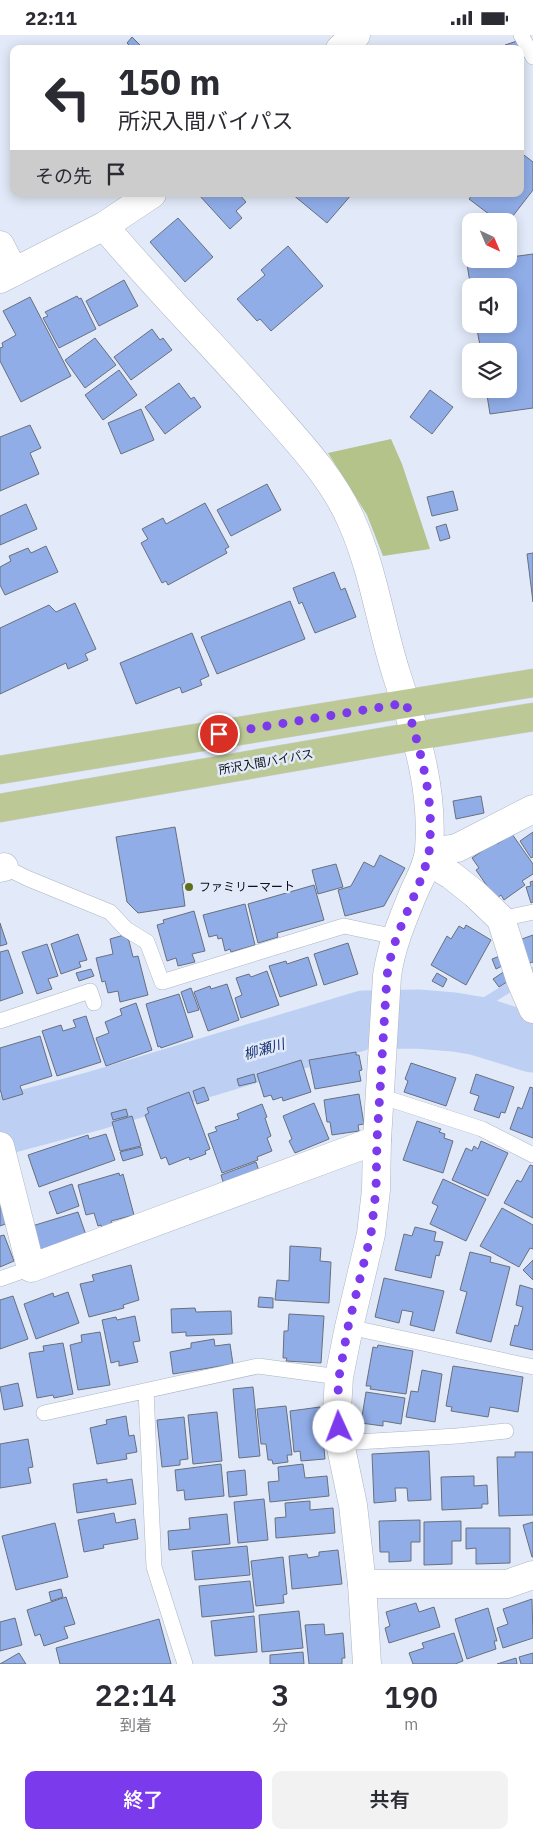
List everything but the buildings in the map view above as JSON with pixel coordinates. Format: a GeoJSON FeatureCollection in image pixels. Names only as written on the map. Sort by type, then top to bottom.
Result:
{"type":"FeatureCollection","features":[{"type":"Feature","properties":{"kind":"main road"},"geometry":{"type":"LineString","coordinates":[[0,770],[533,683]]}},
{"type":"Feature","properties":{"kind":"main road","name":"所沢入間バイパス"},"geometry":{"type":"LineString","coordinates":[[0,808],[533,717]]}},
{"type":"Feature","properties":{"kind":"street"},"geometry":{"type":"LineString","coordinates":[[345,45],[356,35]]}},
{"type":"Feature","properties":{"kind":"street"},"geometry":{"type":"LineString","coordinates":[[0,245],[7,276],[104,226],[148,197]]}},
{"type":"Feature","properties":{"kind":"street"},"geometry":{"type":"LineString","coordinates":[[104,226],[301,445],[332,486],[351,519],[369,570],[395,670],[416,736],[429,791],[431,825],[428,857],[390,956],[387,976],[377,1140],[376,1190],[371,1234],[348,1327],[339,1377],[337,1410],[340,1443],[353,1505],[362,1585],[367,1664]]}},
{"type":"Feature","properties":{"kind":"street"},"geometry":{"type":"LineString","coordinates":[[428,857],[457,848],[533,809]]}},
{"type":"Feature","properties":{"kind":"street"},"geometry":{"type":"LineString","coordinates":[[428,857],[475,894],[501,919],[520,979],[533,1009]]}},
{"type":"Feature","properties":{"kind":"street"},"geometry":{"type":"LineString","coordinates":[[0,1146],[31,1268],[377,1140]]}},
{"type":"Feature","properties":{"kind":"street"},"geometry":{"type":"LineString","coordinates":[[362,1585],[507,1584],[533,1575]]}},
{"type":"Feature","properties":{"kind":"lane"},"geometry":{"type":"LineString","coordinates":[[521,35],[533,57]]}},
{"type":"Feature","properties":{"kind":"lane"},"geometry":{"type":"LineString","coordinates":[[2,867],[110,912],[126,929],[147,942],[162,982],[344,926],[396,937]]}},
{"type":"Feature","properties":{"kind":"lane"},"geometry":{"type":"LineString","coordinates":[[501,919],[533,912]]}},
{"type":"Feature","properties":{"kind":"lane"},"geometry":{"type":"LineString","coordinates":[[0,1021],[90,991],[94,1003]]}},
{"type":"Feature","properties":{"kind":"lane"},"geometry":{"type":"LineString","coordinates":[[380,1096],[482,1129],[533,1155]]}},
{"type":"Feature","properties":{"kind":"lane"},"geometry":{"type":"LineString","coordinates":[[0,1279],[31,1268]]}},
{"type":"Feature","properties":{"kind":"lane"},"geometry":{"type":"LineString","coordinates":[[348,1327],[533,1367]]}},
{"type":"Feature","properties":{"kind":"lane"},"geometry":{"type":"LineString","coordinates":[[44,1413],[258,1366],[339,1377]]}},
{"type":"Feature","properties":{"kind":"lane"},"geometry":{"type":"LineString","coordinates":[[146,1391],[154,1567],[185,1664]]}},
{"type":"Feature","properties":{"kind":"lane"},"geometry":{"type":"LineString","coordinates":[[340,1443],[506,1431]]}},
{"type":"Feature","properties":{"kind":"green space"},"geometry":{"type":"Polygon","coordinates":[[[391,439],[402,464],[430,549],[383,556],[367,515],[328,453],[391,439]]]}},
{"type":"Feature","properties":{"kind":"waterway"},"geometry":{"type":"LineString","coordinates":[[454,1022],[533,972]]}},
{"type":"Feature","properties":{"kind":"waterway","name":"柳瀬川"},"geometry":{"type":"LineString","coordinates":[[0,1126],[94,1101],[364,1020],[417,1019],[454,1022],[478,1026],[533,1043]]}},
{"type":"Feature","properties":{"kind":"place","name":"ファミリーマート"},"geometry":{"type":"Point","coordinates":[189,887]}},
{"type":"Feature","properties":{"kind":"route"},"geometry":{"type":"LineString","coordinates":[[219,734],[406,703],[429,791],[431,825],[428,861],[396,937],[390,956],[387,976],[377,1140],[376,1190],[371,1234],[348,1327],[339,1377],[337,1410],[339,1427]]}}]}
